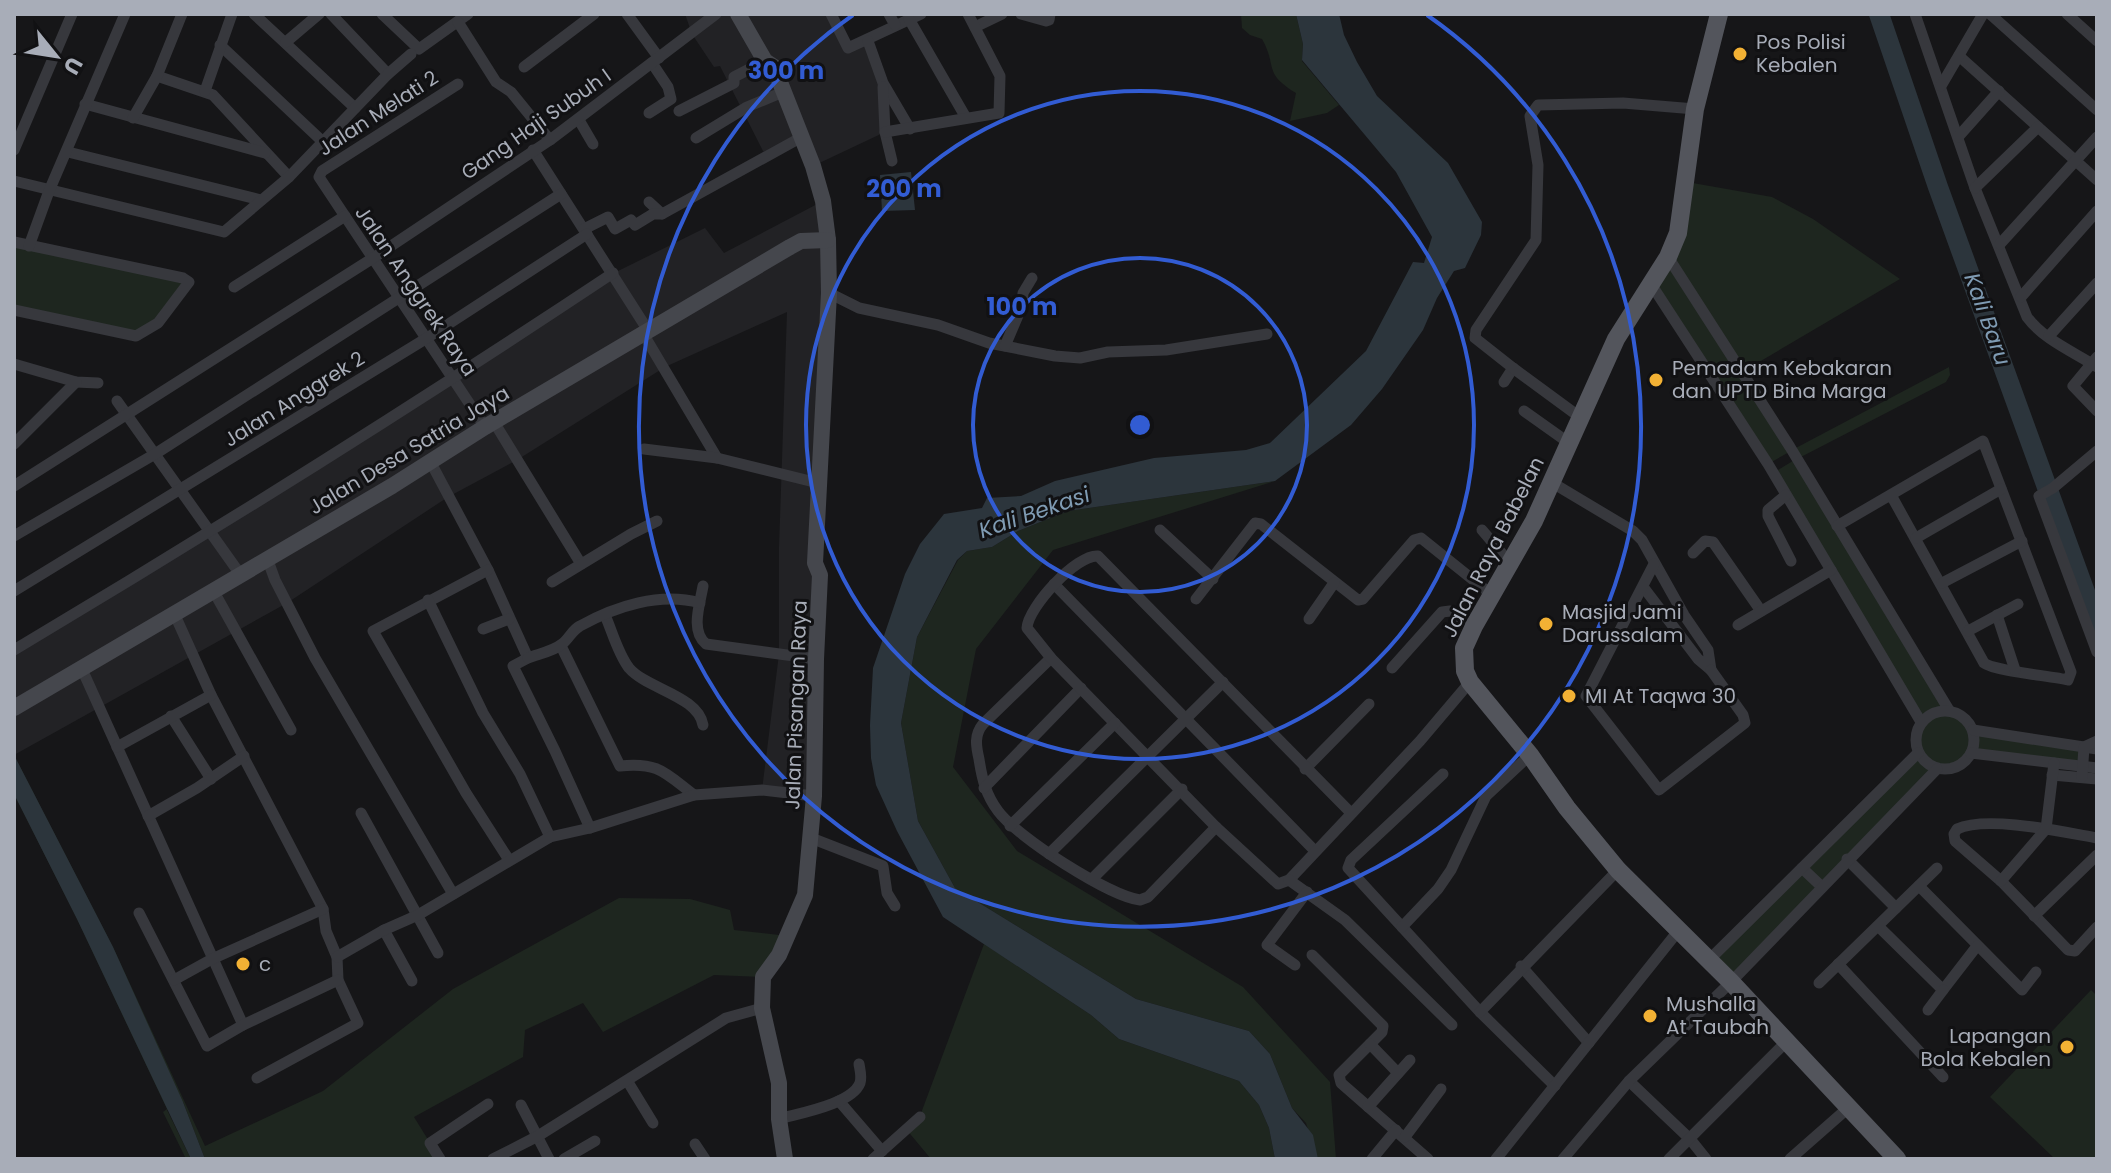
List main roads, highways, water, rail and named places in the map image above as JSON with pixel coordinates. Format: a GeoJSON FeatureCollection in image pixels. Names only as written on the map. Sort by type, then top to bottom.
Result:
{"type":"FeatureCollection","features":[{"type":"Feature","properties":{"kind":"main road","name":"Jalan Raya Babelan"},"geometry":{"type":"LineString","coordinates":[[1719,14],[1695,109],[1678,233],[1668,257],[1616,339],[1551,482],[1474,626],[1464,648],[1465,671],[1470,682],[1618,870],[1731,982],[1897,1159]]}},
{"type":"Feature","properties":{"kind":"water","name":"Kali Bekasi"},"geometry":{"type":"Polygon","coordinates":[[[1296,14],[1339,14],[1344,35],[1377,96],[1448,163],[1482,222],[1481,235],[1465,268],[1454,271],[1437,298],[1423,330],[1382,389],[1351,425],[1275,481],[1068,511],[1018,531],[992,547],[967,551],[957,560],[917,637],[901,723],[918,821],[955,888],[1136,999],[1249,1031],[1270,1054],[1292,1108],[1313,1135],[1318,1159],[1275,1159],[1269,1128],[1259,1105],[1239,1081],[1119,1039],[1091,1015],[943,917],[876,785],[870,725],[873,668],[905,574],[920,544],[944,514],[982,508],[987,498],[1021,496],[1055,481],[1154,458],[1246,450],[1270,443],[1366,351],[1413,262],[1424,263],[1432,237],[1396,172],[1302,60],[1303,44],[1296,14]]]}},
{"type":"Feature","properties":{"kind":"water"},"geometry":{"type":"Polygon","coordinates":[[[911,172],[915,210],[882,211],[880,175],[911,172]]]}},
{"type":"Feature","properties":{"kind":"water"},"geometry":{"type":"Polygon","coordinates":[[[14,755],[113,947],[183,1102],[205,1159],[191,1159],[14,794],[14,755]]]}},
{"type":"Feature","properties":{"kind":"waterway","name":"Kali Baru"},"geometry":{"type":"LineString","coordinates":[[1879,14],[1938,187],[2097,625]]}},
{"type":"Feature","properties":{"kind":"place","name":"Pos Polisi Kebalen"},"geometry":{"type":"Point","coordinates":[1740,54]}},
{"type":"Feature","properties":{"kind":"place","name":"Pemadam Kebakaran dan UPTD Bina Marga"},"geometry":{"type":"Point","coordinates":[1656,380]}},
{"type":"Feature","properties":{"kind":"place","name":"Masjid Jami Darussalam"},"geometry":{"type":"Point","coordinates":[1546,624]}},
{"type":"Feature","properties":{"kind":"place","name":"MI At Taqwa 30"},"geometry":{"type":"Point","coordinates":[1569,696]}},
{"type":"Feature","properties":{"kind":"place","name":"c"},"geometry":{"type":"Point","coordinates":[243,964]}},
{"type":"Feature","properties":{"kind":"place","name":"Mushalla At Taubah"},"geometry":{"type":"Point","coordinates":[1650,1016]}},
{"type":"Feature","properties":{"kind":"place","name":"Lapangan Bola Kebalen"},"geometry":{"type":"Point","coordinates":[2067,1047]}}]}
